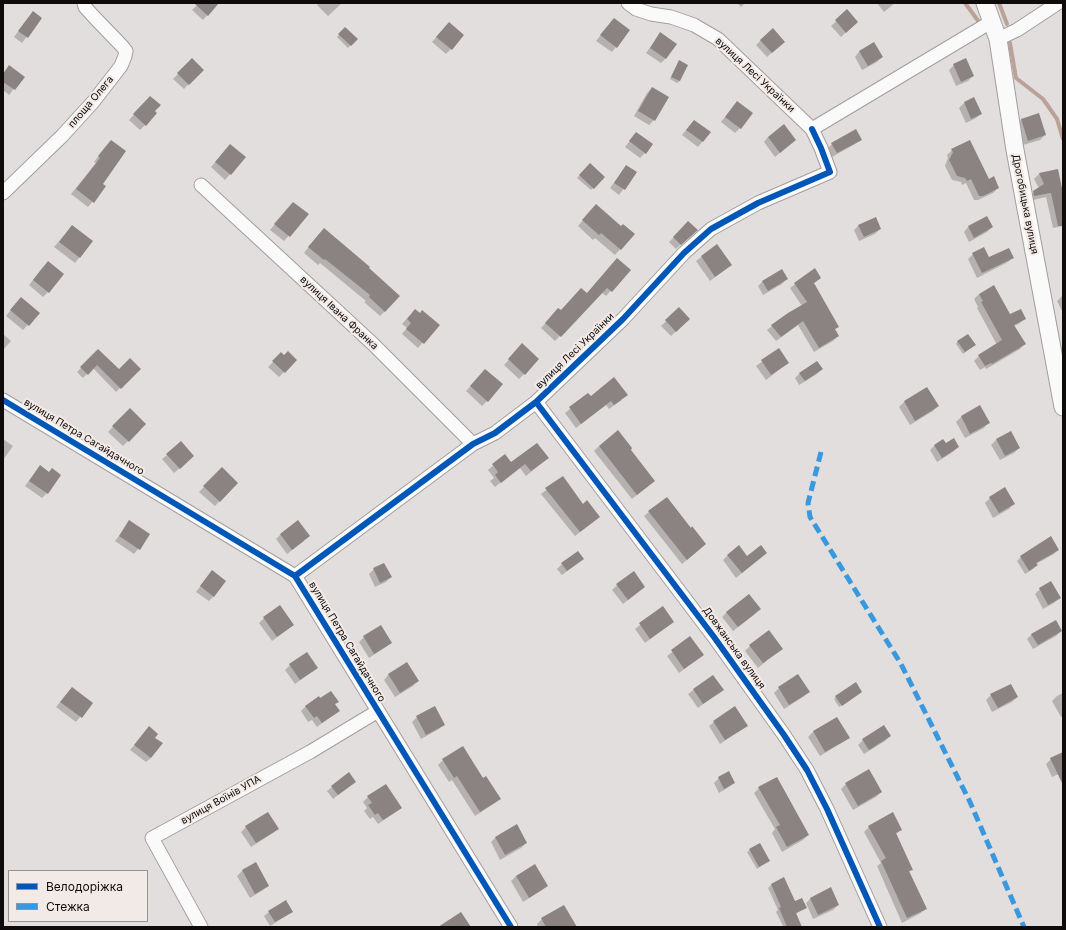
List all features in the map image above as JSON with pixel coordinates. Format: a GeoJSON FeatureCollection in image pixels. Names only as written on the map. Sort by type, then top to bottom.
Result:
{"type":"FeatureCollection","features":[{"type":"Feature","properties":{"kind":"street","name":"площа Олега"},"geometry":{"type":"LineString","coordinates":[[3,193],[62,136],[93,102],[120,66],[125,56],[126,51],[85,7],[84,3]]}},
{"type":"Feature","properties":{"kind":"street","name":"вулиця Лесі Українки"},"geometry":{"type":"LineString","coordinates":[[295,576],[473,444],[496,433],[536,402],[623,318],[684,253],[711,229],[758,203],[830,172],[822,148],[812,129],[718,39],[694,25],[671,17],[651,14],[636,9],[628,3]]}},
{"type":"Feature","properties":{"kind":"street","name":"Дрогобицька вулиця"},"geometry":{"type":"LineString","coordinates":[[985,3],[998,39],[1015,150],[1059,358],[1063,407]]}},
{"type":"Feature","properties":{"kind":"street"},"geometry":{"type":"LineString","coordinates":[[998,39],[1017,30],[1058,3]]}},
{"type":"Feature","properties":{"kind":"street"},"geometry":{"type":"LineString","coordinates":[[812,129],[991,22]]}},
{"type":"Feature","properties":{"kind":"street","name":"вулиця Івана Франка"},"geometry":{"type":"LineString","coordinates":[[201,185],[374,344],[473,444]]}},
{"type":"Feature","properties":{"kind":"street","name":"вулиця Петра Сагайдачного"},"geometry":{"type":"LineString","coordinates":[[3,400],[295,576],[511,927]]}},
{"type":"Feature","properties":{"kind":"street","name":"Довжанська вулиця"},"geometry":{"type":"LineString","coordinates":[[536,402],[709,631],[784,735],[807,770],[827,809],[880,927]]}},
{"type":"Feature","properties":{"kind":"street","name":"вулиця Воїнів УПА"},"geometry":{"type":"LineString","coordinates":[[201,927],[152,838],[310,752],[378,711]]}},
{"type":"Feature","properties":{"kind":"building"},"geometry":{"type":"Polygon","coordinates":[[[194,3],[219,3],[208,16],[194,3]]]}},
{"type":"Feature","properties":{"kind":"building"},"geometry":{"type":"Polygon","coordinates":[[[847,9],[858,22],[846,33],[835,20],[847,9]]]}},
{"type":"Feature","properties":{"kind":"building"},"geometry":{"type":"Polygon","coordinates":[[[33,11],[42,18],[28,38],[18,31],[33,11]]]}},
{"type":"Feature","properties":{"kind":"building"},"geometry":{"type":"Polygon","coordinates":[[[614,18],[630,30],[617,48],[600,35],[614,18]]]}},
{"type":"Feature","properties":{"kind":"building"},"geometry":{"type":"Polygon","coordinates":[[[449,22],[464,35],[452,50],[436,37],[449,22]]]}},
{"type":"Feature","properties":{"kind":"building"},"geometry":{"type":"Polygon","coordinates":[[[345,27],[358,39],[351,46],[338,34],[345,27]]]}},
{"type":"Feature","properties":{"kind":"building"},"geometry":{"type":"Polygon","coordinates":[[[773,28],[785,42],[772,53],[760,40],[773,28]]]}},
{"type":"Feature","properties":{"kind":"building"},"geometry":{"type":"Polygon","coordinates":[[[660,32],[677,44],[666,59],[650,48],[660,32]]]}},
{"type":"Feature","properties":{"kind":"building"},"geometry":{"type":"Polygon","coordinates":[[[874,42],[883,57],[868,66],[859,51],[874,42]]]}},
{"type":"Feature","properties":{"kind":"building"},"geometry":{"type":"Polygon","coordinates":[[[192,58],[204,70],[189,85],[177,73],[192,58]]]}},
{"type":"Feature","properties":{"kind":"building"},"geometry":{"type":"Polygon","coordinates":[[[966,58],[974,76],[961,82],[953,64],[966,58]]]}},
{"type":"Feature","properties":{"kind":"building"},"geometry":{"type":"Polygon","coordinates":[[[679,60],[688,65],[680,81],[671,77],[679,60]]]}},
{"type":"Feature","properties":{"kind":"building"},"geometry":{"type":"Polygon","coordinates":[[[9,65],[25,77],[15,90],[3,82],[3,74],[9,65]]]}},
{"type":"Feature","properties":{"kind":"building"},"geometry":{"type":"Polygon","coordinates":[[[652,87],[669,97],[655,121],[638,111],[652,87]]]}},
{"type":"Feature","properties":{"kind":"building"},"geometry":{"type":"Polygon","coordinates":[[[150,96],[161,105],[155,111],[157,113],[146,126],[133,114],[150,96]]]}},
{"type":"Feature","properties":{"kind":"building"},"geometry":{"type":"Polygon","coordinates":[[[974,97],[982,114],[971,119],[964,102],[974,97]]]}},
{"type":"Feature","properties":{"kind":"building"},"geometry":{"type":"Polygon","coordinates":[[[737,101],[753,113],[741,129],[725,117],[737,101]]]}},
{"type":"Feature","properties":{"kind":"building"},"geometry":{"type":"Polygon","coordinates":[[[1039,113],[1046,135],[1028,141],[1021,119],[1039,113]]]}},
{"type":"Feature","properties":{"kind":"building"},"geometry":{"type":"Polygon","coordinates":[[[694,120],[711,132],[703,142],[686,130],[694,120]]]}},
{"type":"Feature","properties":{"kind":"building"},"geometry":{"type":"Polygon","coordinates":[[[784,124],[796,140],[780,153],[768,137],[784,124]]]}},
{"type":"Feature","properties":{"kind":"building"},"geometry":{"type":"Polygon","coordinates":[[[856,129],[862,140],[837,153],[831,143],[856,129]]]}},
{"type":"Feature","properties":{"kind":"building"},"geometry":{"type":"Polygon","coordinates":[[[636,132],[653,144],[646,154],[629,141],[636,132]]]}},
{"type":"Feature","properties":{"kind":"building"},"geometry":{"type":"Polygon","coordinates":[[[111,140],[126,151],[103,184],[106,186],[94,203],[76,189],[100,158],[98,156],[111,140]]]}},
{"type":"Feature","properties":{"kind":"building"},"geometry":{"type":"Polygon","coordinates":[[[970,140],[989,179],[994,176],[999,188],[983,196],[979,196],[971,179],[967,181],[965,178],[957,176],[949,160],[953,152],[951,149],[970,140]]]}},
{"type":"Feature","properties":{"kind":"building"},"geometry":{"type":"Polygon","coordinates":[[[230,144],[246,157],[231,175],[215,162],[230,144]]]}},
{"type":"Feature","properties":{"kind":"building"},"geometry":{"type":"Polygon","coordinates":[[[590,163],[605,177],[594,189],[579,175],[590,163]]]}},
{"type":"Feature","properties":{"kind":"building"},"geometry":{"type":"Polygon","coordinates":[[[626,165],[637,172],[625,190],[614,183],[626,165]]]}},
{"type":"Feature","properties":{"kind":"building"},"geometry":{"type":"Polygon","coordinates":[[[1058,169],[1063,193],[1063,226],[1058,226],[1051,193],[1034,196],[1033,191],[1044,184],[1039,173],[1058,169]]]}},
{"type":"Feature","properties":{"kind":"building"},"geometry":{"type":"Polygon","coordinates":[[[293,202],[309,214],[290,237],[274,224],[293,202]]]}},
{"type":"Feature","properties":{"kind":"building"},"geometry":{"type":"Polygon","coordinates":[[[596,204],[621,226],[623,224],[635,234],[621,250],[601,233],[599,235],[582,220],[596,204]]]}},
{"type":"Feature","properties":{"kind":"building"},"geometry":{"type":"Polygon","coordinates":[[[987,216],[993,227],[974,238],[968,226],[987,216]]]}},
{"type":"Feature","properties":{"kind":"building"},"geometry":{"type":"Polygon","coordinates":[[[876,217],[881,229],[864,237],[858,225],[876,217]]]}},
{"type":"Feature","properties":{"kind":"building"},"geometry":{"type":"Polygon","coordinates":[[[688,221],[698,230],[681,245],[673,237],[688,221]]]}},
{"type":"Feature","properties":{"kind":"building"},"geometry":{"type":"Polygon","coordinates":[[[72,225],[93,241],[80,258],[59,242],[72,225]]]}},
{"type":"Feature","properties":{"kind":"building"},"geometry":{"type":"Polygon","coordinates":[[[324,228],[370,267],[369,268],[400,296],[385,312],[369,297],[370,295],[308,247],[324,228]]]}},
{"type":"Feature","properties":{"kind":"building"},"geometry":{"type":"Polygon","coordinates":[[[717,244],[732,265],[715,277],[701,256],[717,244]]]}},
{"type":"Feature","properties":{"kind":"building"},"geometry":{"type":"Polygon","coordinates":[[[984,247],[989,257],[1009,248],[1014,258],[982,273],[972,253],[984,247]]]}},
{"type":"Feature","properties":{"kind":"building"},"geometry":{"type":"Polygon","coordinates":[[[617,258],[631,270],[612,292],[607,288],[561,337],[545,323],[558,308],[561,310],[581,288],[587,293],[617,258]]]}},
{"type":"Feature","properties":{"kind":"building"},"geometry":{"type":"Polygon","coordinates":[[[48,261],[64,274],[49,293],[33,280],[48,261]]]}},
{"type":"Feature","properties":{"kind":"building"},"geometry":{"type":"Polygon","coordinates":[[[815,268],[821,278],[814,283],[839,327],[835,329],[839,336],[819,348],[803,321],[781,337],[771,325],[807,302],[794,283],[815,268]]]}},
{"type":"Feature","properties":{"kind":"building"},"geometry":{"type":"Polygon","coordinates":[[[782,269],[788,279],[768,291],[762,281],[782,269]]]}},
{"type":"Feature","properties":{"kind":"building"},"geometry":{"type":"Polygon","coordinates":[[[994,285],[1010,314],[1021,309],[1026,319],[1014,325],[1026,344],[992,364],[991,363],[985,366],[978,355],[1002,340],[981,302],[983,301],[979,294],[994,285]]]}},
{"type":"Feature","properties":{"kind":"building"},"geometry":{"type":"Polygon","coordinates":[[[21,297],[40,313],[29,326],[10,310],[21,297]]]}},
{"type":"Feature","properties":{"kind":"building"},"geometry":{"type":"Polygon","coordinates":[[[679,307],[690,319],[676,332],[665,320],[679,307]]]}},
{"type":"Feature","properties":{"kind":"building"},"geometry":{"type":"Polygon","coordinates":[[[415,309],[420,313],[422,310],[440,325],[424,344],[406,329],[411,323],[407,319],[415,309]]]}},
{"type":"Feature","properties":{"kind":"building"},"geometry":{"type":"Polygon","coordinates":[[[968,334],[976,345],[965,352],[957,341],[968,334]]]}},
{"type":"Feature","properties":{"kind":"building"},"geometry":{"type":"Polygon","coordinates":[[[522,343],[539,359],[525,375],[508,359],[522,343]]]}},
{"type":"Feature","properties":{"kind":"building"},"geometry":{"type":"Polygon","coordinates":[[[779,348],[789,363],[771,375],[761,360],[779,348]]]}},
{"type":"Feature","properties":{"kind":"building"},"geometry":{"type":"Polygon","coordinates":[[[98,349],[119,369],[130,358],[141,369],[121,389],[97,365],[88,375],[80,367],[98,349]]]}},
{"type":"Feature","properties":{"kind":"building"},"geometry":{"type":"Polygon","coordinates":[[[288,351],[297,360],[285,373],[272,361],[281,352],[284,355],[288,351]]]}},
{"type":"Feature","properties":{"kind":"building"},"geometry":{"type":"Polygon","coordinates":[[[817,361],[823,369],[805,381],[799,373],[817,361]]]}},
{"type":"Feature","properties":{"kind":"building"},"geometry":{"type":"Polygon","coordinates":[[[485,369],[503,384],[488,402],[470,386],[485,369]]]}},
{"type":"Feature","properties":{"kind":"building"},"geometry":{"type":"Polygon","coordinates":[[[614,377],[628,395],[614,405],[611,401],[581,424],[569,407],[588,393],[591,396],[614,377]]]}},
{"type":"Feature","properties":{"kind":"building"},"geometry":{"type":"Polygon","coordinates":[[[927,387],[939,406],[915,421],[904,401],[927,387]]]}},
{"type":"Feature","properties":{"kind":"building"},"geometry":{"type":"Polygon","coordinates":[[[980,405],[990,423],[970,434],[961,416],[980,405]]]}},
{"type":"Feature","properties":{"kind":"building"},"geometry":{"type":"Polygon","coordinates":[[[130,408],[146,424],[129,442],[112,426],[130,408]]]}},
{"type":"Feature","properties":{"kind":"building"},"geometry":{"type":"Polygon","coordinates":[[[618,430],[632,448],[631,450],[655,481],[637,495],[599,446],[618,430]]]}},
{"type":"Feature","properties":{"kind":"building"},"geometry":{"type":"Polygon","coordinates":[[[1011,431],[1020,448],[1005,456],[996,439],[1011,431]]]}},
{"type":"Feature","properties":{"kind":"building"},"geometry":{"type":"Polygon","coordinates":[[[954,438],[959,447],[942,458],[934,445],[943,439],[946,443],[954,438]]]}},
{"type":"Feature","properties":{"kind":"building"},"geometry":{"type":"Polygon","coordinates":[[[181,441],[194,456],[180,469],[166,454],[181,441]]]}},
{"type":"Feature","properties":{"kind":"building"},"geometry":{"type":"Polygon","coordinates":[[[537,443],[549,458],[531,471],[525,464],[501,483],[495,475],[498,472],[492,464],[505,454],[511,462],[537,443]]]}},
{"type":"Feature","properties":{"kind":"building"},"geometry":{"type":"Polygon","coordinates":[[[40,465],[49,472],[52,468],[61,475],[48,494],[29,481],[40,465]]]}},
{"type":"Feature","properties":{"kind":"building"},"geometry":{"type":"Polygon","coordinates":[[[222,467],[238,483],[220,502],[203,486],[222,467]]]}},
{"type":"Feature","properties":{"kind":"building"},"geometry":{"type":"Polygon","coordinates":[[[563,476],[583,504],[587,500],[600,517],[580,532],[545,488],[563,476]]]}},
{"type":"Feature","properties":{"kind":"building"},"geometry":{"type":"Polygon","coordinates":[[[1005,487],[1015,504],[999,513],[989,497],[1005,487]]]}},
{"type":"Feature","properties":{"kind":"building"},"geometry":{"type":"Polygon","coordinates":[[[667,497],[691,528],[692,526],[706,544],[687,560],[648,511],[667,497]]]}},
{"type":"Feature","properties":{"kind":"building"},"geometry":{"type":"Polygon","coordinates":[[[129,520],[150,534],[140,550],[119,536],[129,520]]]}},
{"type":"Feature","properties":{"kind":"building"},"geometry":{"type":"Polygon","coordinates":[[[298,520],[310,536],[292,550],[280,534],[298,520]]]}},
{"type":"Feature","properties":{"kind":"building"},"geometry":{"type":"Polygon","coordinates":[[[1051,536],[1059,550],[1036,563],[1038,565],[1029,571],[1020,556],[1051,536]]]}},
{"type":"Feature","properties":{"kind":"building"},"geometry":{"type":"Polygon","coordinates":[[[739,545],[747,556],[761,545],[767,553],[742,573],[727,555],[739,545]]]}},
{"type":"Feature","properties":{"kind":"building"},"geometry":{"type":"Polygon","coordinates":[[[578,551],[584,559],[567,571],[561,563],[578,551]]]}},
{"type":"Feature","properties":{"kind":"building"},"geometry":{"type":"Polygon","coordinates":[[[384,563],[392,577],[380,583],[373,568],[384,563]]]}},
{"type":"Feature","properties":{"kind":"building"},"geometry":{"type":"Polygon","coordinates":[[[212,570],[226,581],[214,597],[200,586],[212,570]]]}},
{"type":"Feature","properties":{"kind":"building"},"geometry":{"type":"Polygon","coordinates":[[[634,571],[645,587],[628,600],[616,584],[634,571]]]}},
{"type":"Feature","properties":{"kind":"building"},"geometry":{"type":"Polygon","coordinates":[[[1051,581],[1061,598],[1048,605],[1039,588],[1051,581]]]}},
{"type":"Feature","properties":{"kind":"building"},"geometry":{"type":"Polygon","coordinates":[[[749,594],[761,609],[738,627],[726,612],[749,594]]]}},
{"type":"Feature","properties":{"kind":"building"},"geometry":{"type":"Polygon","coordinates":[[[280,605],[294,625],[277,637],[263,617],[280,605]]]}},
{"type":"Feature","properties":{"kind":"building"},"geometry":{"type":"Polygon","coordinates":[[[663,606],[674,622],[650,639],[639,623],[663,606]]]}},
{"type":"Feature","properties":{"kind":"building"},"geometry":{"type":"Polygon","coordinates":[[[1056,620],[1062,631],[1038,645],[1031,634],[1056,620]]]}},
{"type":"Feature","properties":{"kind":"building"},"geometry":{"type":"Polygon","coordinates":[[[381,625],[392,643],[374,654],[363,636],[381,625]]]}},
{"type":"Feature","properties":{"kind":"building"},"geometry":{"type":"Polygon","coordinates":[[[769,630],[783,649],[763,663],[749,645],[769,630]]]}},
{"type":"Feature","properties":{"kind":"building"},"geometry":{"type":"Polygon","coordinates":[[[690,636],[704,655],[684,669],[671,650],[690,636]]]}},
{"type":"Feature","properties":{"kind":"building"},"geometry":{"type":"Polygon","coordinates":[[[307,652],[318,668],[300,680],[289,664],[307,652]]]}},
{"type":"Feature","properties":{"kind":"building"},"geometry":{"type":"Polygon","coordinates":[[[407,662],[419,681],[400,693],[388,674],[407,662]]]}},
{"type":"Feature","properties":{"kind":"building"},"geometry":{"type":"Polygon","coordinates":[[[798,674],[810,692],[789,705],[778,687],[798,674]]]}},
{"type":"Feature","properties":{"kind":"building"},"geometry":{"type":"Polygon","coordinates":[[[713,675],[724,690],[703,704],[693,689],[713,675]]]}},
{"type":"Feature","properties":{"kind":"building"},"geometry":{"type":"Polygon","coordinates":[[[856,682],[862,692],[842,706],[835,696],[856,682]]]}},
{"type":"Feature","properties":{"kind":"building"},"geometry":{"type":"Polygon","coordinates":[[[1011,684],[1018,697],[998,708],[990,694],[1011,684]]]}},
{"type":"Feature","properties":{"kind":"building"},"geometry":{"type":"Polygon","coordinates":[[[72,687],[93,703],[82,718],[60,702],[72,687]]]}},
{"type":"Feature","properties":{"kind":"building"},"geometry":{"type":"Polygon","coordinates":[[[331,691],[339,702],[335,704],[340,711],[322,723],[317,716],[314,718],[305,706],[319,696],[320,698],[331,691]]]}},
{"type":"Feature","properties":{"kind":"building"},"geometry":{"type":"Polygon","coordinates":[[[435,706],[445,725],[426,735],[416,716],[435,706]]]}},
{"type":"Feature","properties":{"kind":"building"},"geometry":{"type":"Polygon","coordinates":[[[735,706],[748,726],[725,740],[713,721],[735,706]]]}},
{"type":"Feature","properties":{"kind":"building"},"geometry":{"type":"Polygon","coordinates":[[[837,717],[850,738],[825,752],[813,731],[837,717]]]}},
{"type":"Feature","properties":{"kind":"building"},"geometry":{"type":"Polygon","coordinates":[[[884,725],[891,736],[869,750],[862,739],[884,725]]]}},
{"type":"Feature","properties":{"kind":"building"},"geometry":{"type":"Polygon","coordinates":[[[149,726],[158,734],[155,738],[163,743],[151,758],[134,745],[149,726]]]}},
{"type":"Feature","properties":{"kind":"building"},"geometry":{"type":"Polygon","coordinates":[[[463,746],[483,778],[486,776],[501,799],[480,812],[457,776],[454,778],[442,759],[463,746]]]}},
{"type":"Feature","properties":{"kind":"building"},"geometry":{"type":"Polygon","coordinates":[[[1063,752],[1063,785],[1050,758],[1063,752]]]}},
{"type":"Feature","properties":{"kind":"building"},"geometry":{"type":"Polygon","coordinates":[[[869,769],[882,792],[858,806],[845,783],[869,769]]]}},
{"type":"Feature","properties":{"kind":"building"},"geometry":{"type":"Polygon","coordinates":[[[729,771],[735,783],[724,789],[718,777],[729,771]]]}},
{"type":"Feature","properties":{"kind":"building"},"geometry":{"type":"Polygon","coordinates":[[[349,772],[356,782],[338,795],[331,786],[349,772]]]}},
{"type":"Feature","properties":{"kind":"building"},"geometry":{"type":"Polygon","coordinates":[[[777,777],[809,835],[787,847],[776,827],[780,825],[758,787],[777,777]]]}},
{"type":"Feature","properties":{"kind":"building"},"geometry":{"type":"Polygon","coordinates":[[[386,784],[402,808],[383,820],[378,813],[375,815],[368,805],[372,803],[367,796],[386,784]]]}},
{"type":"Feature","properties":{"kind":"building"},"geometry":{"type":"Polygon","coordinates":[[[268,812],[279,829],[256,843],[245,826],[268,812]]]}},
{"type":"Feature","properties":{"kind":"building"},"geometry":{"type":"Polygon","coordinates":[[[893,812],[902,830],[896,833],[913,870],[909,871],[927,909],[907,918],[881,861],[886,858],[868,826],[893,812]]]}},
{"type":"Feature","properties":{"kind":"building"},"geometry":{"type":"Polygon","coordinates":[[[517,824],[527,843],[505,855],[495,837],[517,824]]]}},
{"type":"Feature","properties":{"kind":"building"},"geometry":{"type":"Polygon","coordinates":[[[760,843],[770,861],[759,867],[749,849],[760,843]]]}},
{"type":"Feature","properties":{"kind":"building"},"geometry":{"type":"Polygon","coordinates":[[[256,862],[269,886],[255,894],[242,870],[256,862]]]}},
{"type":"Feature","properties":{"kind":"building"},"geometry":{"type":"Polygon","coordinates":[[[535,864],[548,886],[529,898],[516,876],[535,864]]]}},
{"type":"Feature","properties":{"kind":"building"},"geometry":{"type":"Polygon","coordinates":[[[784,877],[795,901],[802,898],[807,908],[796,913],[802,927],[787,927],[779,908],[781,907],[771,884],[784,877]]]}},
{"type":"Feature","properties":{"kind":"building"},"geometry":{"type":"Polygon","coordinates":[[[831,887],[839,905],[818,915],[810,898],[831,887]]]}},
{"type":"Feature","properties":{"kind":"building"},"geometry":{"type":"Polygon","coordinates":[[[286,900],[293,912],[275,922],[268,911],[286,900]]]}},
{"type":"Feature","properties":{"kind":"building"},"geometry":{"type":"Polygon","coordinates":[[[564,905],[577,927],[546,927],[541,918],[564,905]]]}},
{"type":"Feature","properties":{"kind":"building"},"geometry":{"type":"Polygon","coordinates":[[[461,912],[471,927],[438,927],[461,912]]]}},
{"type":"Feature","properties":{"kind":"waterway"},"geometry":{"type":"LineString","coordinates":[[965,3],[979,22]]}},
{"type":"Feature","properties":{"kind":"waterway"},"geometry":{"type":"LineString","coordinates":[[999,3],[1007,24]]}},
{"type":"Feature","properties":{"kind":"waterway"},"geometry":{"type":"LineString","coordinates":[[1010,43],[1016,78],[1043,99],[1057,119],[1063,139]]}},
{"type":"Feature","properties":{"kind":"marked path"},"geometry":{"type":"LineString","coordinates":[[821,452],[808,503],[810,517],[901,664],[970,802],[1024,927]]}},
{"type":"Feature","properties":{"kind":"cycle path"},"geometry":{"type":"LineString","coordinates":[[295,576],[473,444],[495,433],[536,402],[623,319],[684,253],[711,229],[758,203],[830,172],[812,129]]}},
{"type":"Feature","properties":{"kind":"cycle path"},"geometry":{"type":"LineString","coordinates":[[3,400],[295,576],[511,927]]}},
{"type":"Feature","properties":{"kind":"cycle path"},"geometry":{"type":"LineString","coordinates":[[536,402],[714,637],[784,735],[807,770],[827,809],[880,927]]}}]}
